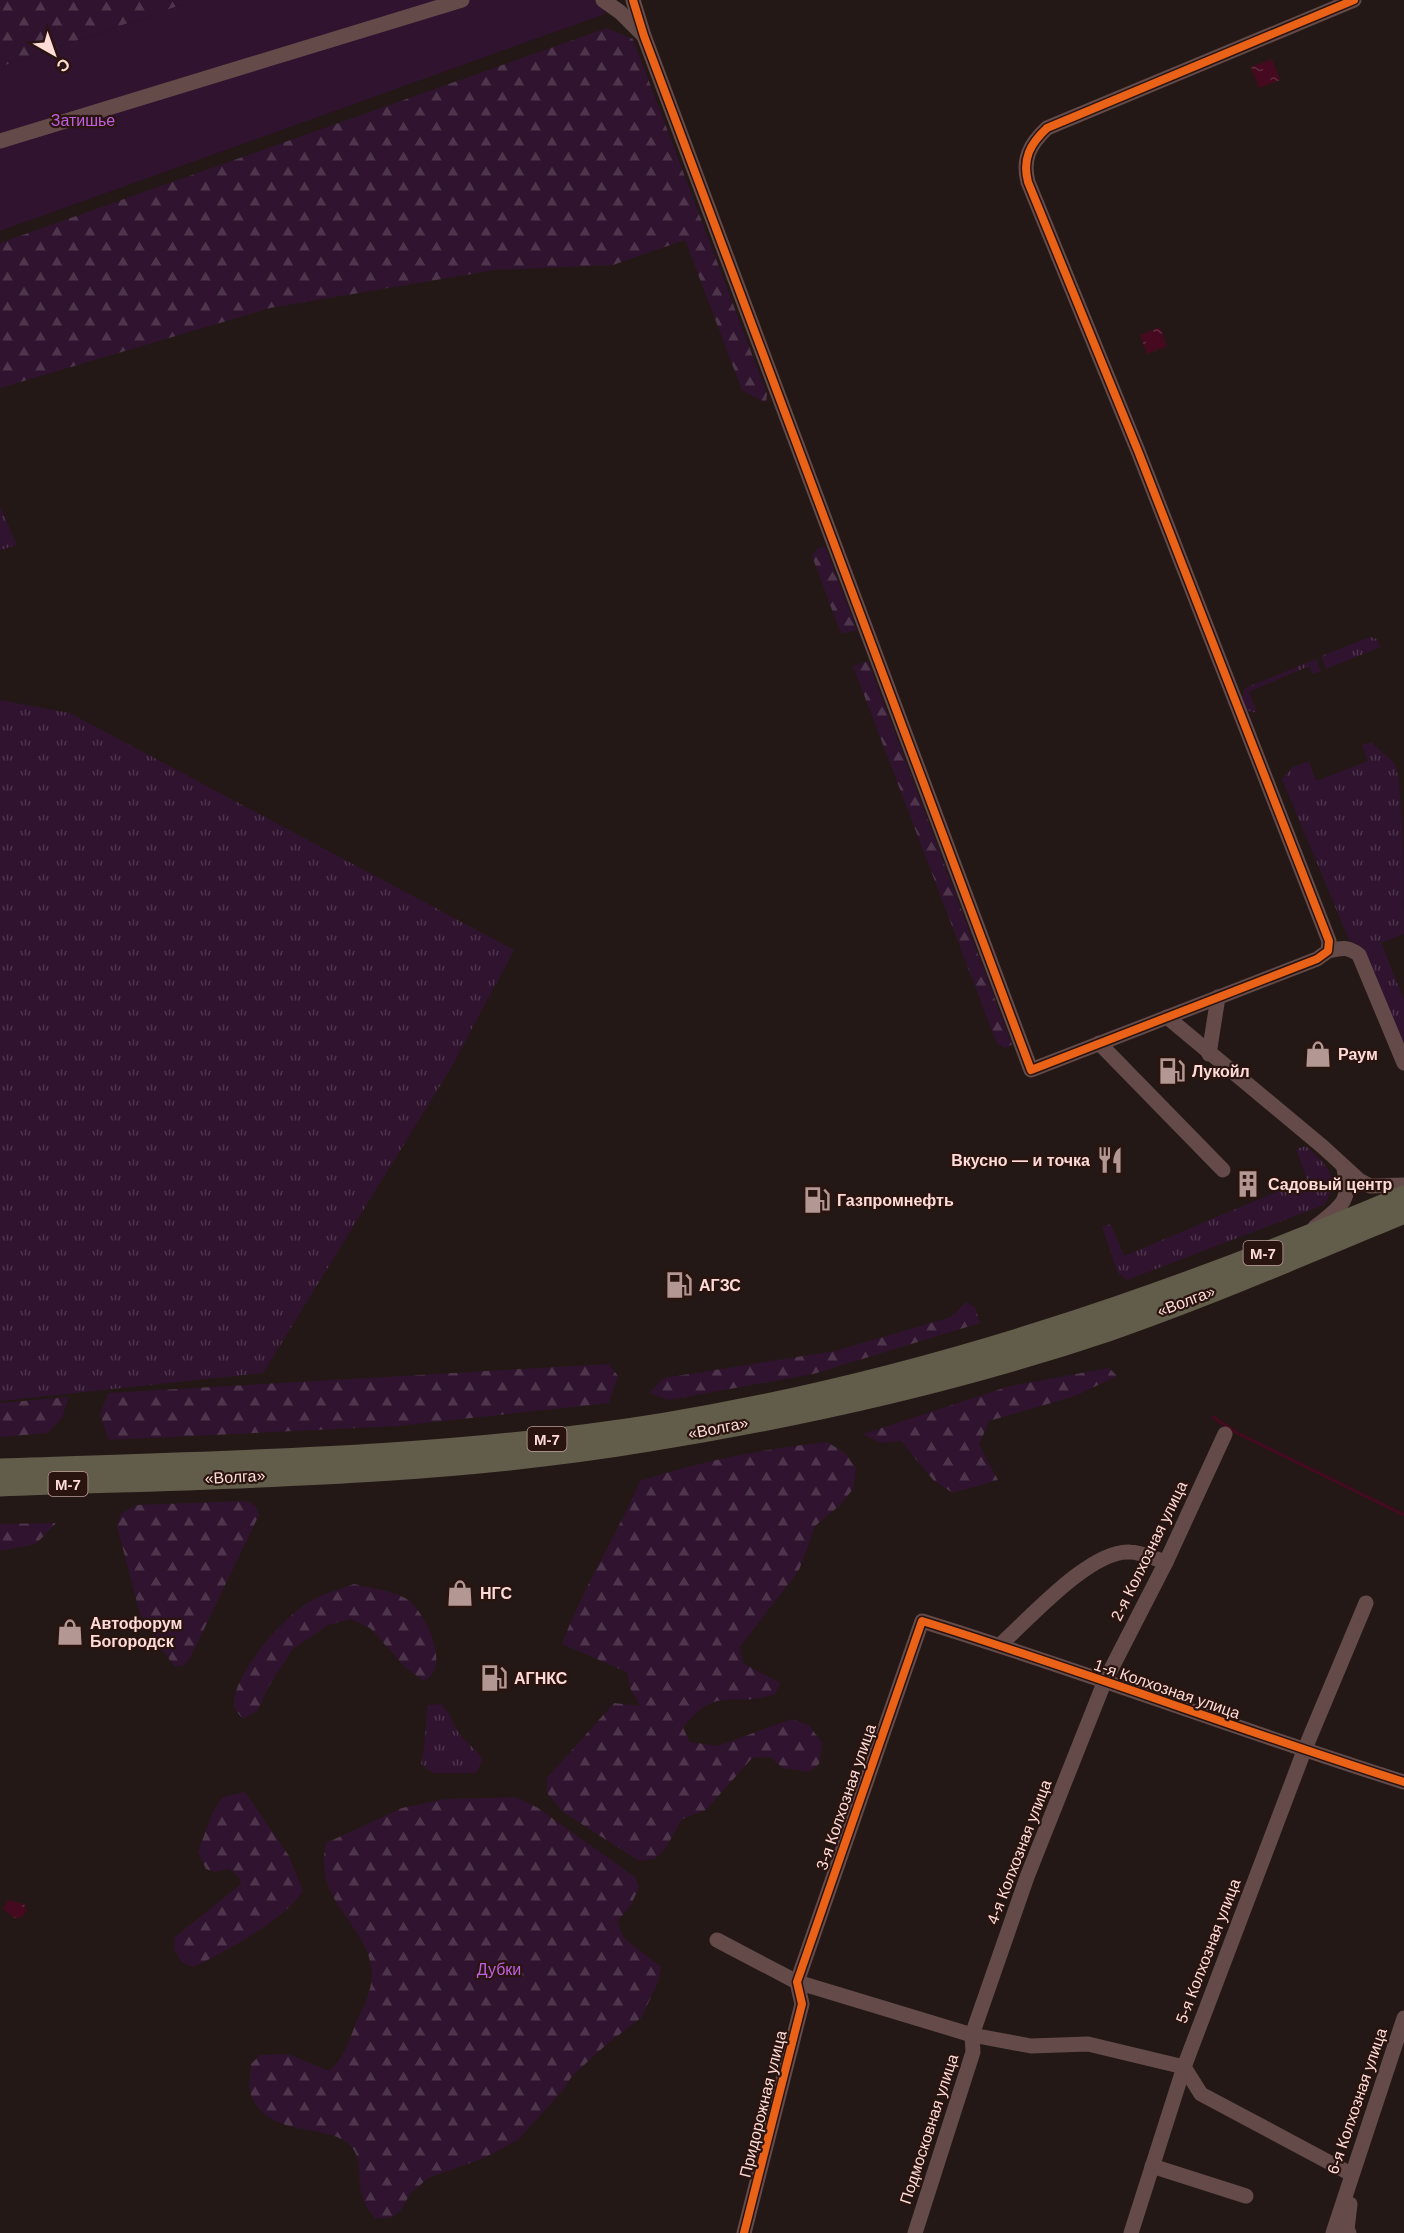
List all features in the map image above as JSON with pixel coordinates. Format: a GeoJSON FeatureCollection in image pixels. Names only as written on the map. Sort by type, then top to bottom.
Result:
{"type":"FeatureCollection","features":[{"type":"Feature","properties":{"kind":"highway","name":"«Волга»"},"geometry":{"type":"LineString","coordinates":[[0,1469],[378,1455],[544,1439],[664,1423],[865,1383],[1081,1321],[1300,1239],[1404,1196]]}},
{"type":"Feature","properties":{"kind":"highway","name":"«Волга»"},"geometry":{"type":"LineString","coordinates":[[0,1486],[365,1471],[457,1464],[638,1443],[734,1425],[849,1402],[953,1377],[1105,1332],[1193,1300],[1404,1214]]}},
{"type":"Feature","properties":{"kind":"street"},"geometry":{"type":"LineString","coordinates":[[0,141],[462,0]]}},
{"type":"Feature","properties":{"kind":"street"},"geometry":{"type":"LineString","coordinates":[[603,0],[620,12],[644,36]]}},
{"type":"Feature","properties":{"kind":"street"},"geometry":{"type":"LineString","coordinates":[[633,0],[644,36],[1031,1070],[1343,947],[1352,949],[1359,956],[1404,1063]]}},
{"type":"Feature","properties":{"kind":"street"},"geometry":{"type":"LineString","coordinates":[[1328,951],[1329,941],[1318,909],[1138,451],[1028,182],[1025,165],[1034,142],[1047,128],[1354,0]]}},
{"type":"Feature","properties":{"kind":"street"},"geometry":{"type":"LineString","coordinates":[[1209,1054],[1218,997]]}},
{"type":"Feature","properties":{"kind":"street"},"geometry":{"type":"LineString","coordinates":[[1167,1017],[1323,1147],[1344,1169],[1370,1186],[1404,1185]]}},
{"type":"Feature","properties":{"kind":"street"},"geometry":{"type":"LineString","coordinates":[[1099,1043],[1223,1170]]}},
{"type":"Feature","properties":{"kind":"street"},"geometry":{"type":"LineString","coordinates":[[1300,1239],[1341,1206],[1348,1194],[1344,1169]]}},
{"type":"Feature","properties":{"kind":"street","name":"2-я Колхозная улица"},"geometry":{"type":"LineString","coordinates":[[1104,1683],[1166,1562],[1226,1434]]}},
{"type":"Feature","properties":{"kind":"street"},"geometry":{"type":"LineString","coordinates":[[1000,1645],[1086,1567],[1104,1557],[1129,1552],[1166,1562]]}},
{"type":"Feature","properties":{"kind":"street","name":"5-я Колхозная улица"},"geometry":{"type":"LineString","coordinates":[[1131,2233],[1184,2067],[1304,1751],[1366,1603]]}},
{"type":"Feature","properties":{"kind":"street","name":"1-я Колхозная улица"},"geometry":{"type":"LineString","coordinates":[[922,1621],[1000,1645],[1304,1751],[1404,1782]]}},
{"type":"Feature","properties":{"kind":"street","name":"3-я Колхозная улица"},"geometry":{"type":"LineString","coordinates":[[797,1982],[922,1621]]}},
{"type":"Feature","properties":{"kind":"street","name":"4-я Колхозная улица"},"geometry":{"type":"LineString","coordinates":[[972,2035],[1027,1877],[1104,1683]]}},
{"type":"Feature","properties":{"kind":"street"},"geometry":{"type":"LineString","coordinates":[[717,1940],[797,1982],[972,2035],[1031,2046],[1088,2044],[1184,2067],[1202,2094],[1351,2174]]}},
{"type":"Feature","properties":{"kind":"street","name":"Придорожная улица"},"geometry":{"type":"LineString","coordinates":[[744,2233],[802,2004],[797,1982]]}},
{"type":"Feature","properties":{"kind":"street","name":"6-я Колхозная улица"},"geometry":{"type":"LineString","coordinates":[[1333,2233],[1404,2018]]}},
{"type":"Feature","properties":{"kind":"street","name":"Подмосковная улица"},"geometry":{"type":"LineString","coordinates":[[915,2233],[973,2052],[972,2035]]}},
{"type":"Feature","properties":{"kind":"street"},"geometry":{"type":"LineString","coordinates":[[1152,2166],[1246,2196]]}},
{"type":"Feature","properties":{"kind":"street"},"geometry":{"type":"LineString","coordinates":[[1345,2196],[1350,2204],[1347,2230],[1349,2233]]}},
{"type":"Feature","properties":{"kind":"green space"},"geometry":{"type":"Polygon","coordinates":[[[0,0],[196,0],[0,67],[0,0]]]}},
{"type":"Feature","properties":{"kind":"green space","name":"Затишье"},"geometry":{"type":"Polygon","coordinates":[[[196,0],[603,0],[605,14],[0,231],[0,67],[196,0]]]}},
{"type":"Feature","properties":{"kind":"green space"},"geometry":{"type":"Polygon","coordinates":[[[607,28],[633,39],[767,394],[766,403],[742,390],[685,240],[613,265],[495,270],[270,308],[0,388],[0,243],[607,28]]]}},
{"type":"Feature","properties":{"kind":"green space"},"geometry":{"type":"Polygon","coordinates":[[[0,506],[17,545],[0,550],[0,506]]]}},
{"type":"Feature","properties":{"kind":"green space"},"geometry":{"type":"Polygon","coordinates":[[[825,546],[857,630],[841,634],[812,556],[817,549],[825,546]]]}},
{"type":"Feature","properties":{"kind":"green space"},"geometry":{"type":"Polygon","coordinates":[[[1370,637],[1377,639],[1381,647],[1326,669],[1321,656],[1370,637]]]}},
{"type":"Feature","properties":{"kind":"green space"},"geometry":{"type":"Polygon","coordinates":[[[1316,659],[1321,671],[1313,674],[1309,666],[1249,692],[1257,713],[1245,710],[1242,698],[1245,688],[1316,659]]]}},
{"type":"Feature","properties":{"kind":"green space"},"geometry":{"type":"Polygon","coordinates":[[[868,661],[1012,1045],[1005,1048],[997,1044],[853,666],[868,661]]]}},
{"type":"Feature","properties":{"kind":"green space"},"geometry":{"type":"Polygon","coordinates":[[[0,700],[70,713],[514,950],[451,1068],[263,1373],[0,1401],[0,700]]]}},
{"type":"Feature","properties":{"kind":"green space"},"geometry":{"type":"Polygon","coordinates":[[[1372,742],[1395,764],[1400,795],[1404,934],[1381,943],[1404,1000],[1404,1047],[1362,947],[1349,940],[1282,779],[1293,767],[1309,761],[1316,781],[1368,761],[1362,745],[1372,742]]]}},
{"type":"Feature","properties":{"kind":"green space"},"geometry":{"type":"Polygon","coordinates":[[[1306,1146],[1330,1172],[1332,1187],[1324,1205],[1127,1280],[1118,1273],[1102,1227],[1111,1224],[1124,1256],[1307,1179],[1296,1149],[1306,1146]]]}},
{"type":"Feature","properties":{"kind":"green space"},"geometry":{"type":"Polygon","coordinates":[[[966,1302],[975,1307],[980,1323],[813,1374],[669,1400],[649,1393],[664,1378],[835,1351],[951,1317],[966,1302]]]}},
{"type":"Feature","properties":{"kind":"green space"},"geometry":{"type":"Polygon","coordinates":[[[609,1364],[618,1376],[609,1403],[398,1426],[109,1440],[100,1414],[108,1393],[609,1364]]]}},
{"type":"Feature","properties":{"kind":"green space"},"geometry":{"type":"Polygon","coordinates":[[[1109,1368],[1117,1376],[1075,1396],[989,1421],[979,1445],[998,1480],[953,1493],[934,1481],[901,1441],[880,1443],[863,1434],[1010,1386],[1109,1368]]]}},
{"type":"Feature","properties":{"kind":"green space"},"geometry":{"type":"Polygon","coordinates":[[[69,1397],[62,1418],[48,1433],[0,1437],[0,1403],[69,1397]]]}},
{"type":"Feature","properties":{"kind":"green space"},"geometry":{"type":"Polygon","coordinates":[[[827,1442],[845,1453],[856,1469],[853,1489],[840,1505],[815,1526],[799,1570],[740,1647],[743,1663],[780,1683],[775,1694],[760,1698],[716,1701],[695,1714],[683,1728],[690,1742],[718,1746],[791,1719],[809,1725],[822,1743],[819,1764],[809,1772],[783,1768],[770,1757],[752,1758],[706,1810],[682,1819],[665,1849],[655,1859],[639,1861],[563,1812],[547,1793],[547,1778],[614,1703],[640,1706],[630,1688],[627,1672],[562,1644],[570,1623],[640,1481],[686,1467],[732,1457],[827,1442]]]}},
{"type":"Feature","properties":{"kind":"green space"},"geometry":{"type":"Polygon","coordinates":[[[246,1501],[256,1506],[259,1515],[189,1660],[183,1666],[174,1666],[140,1614],[117,1526],[121,1514],[136,1505],[246,1501]]]}},
{"type":"Feature","properties":{"kind":"green space"},"geometry":{"type":"Polygon","coordinates":[[[56,1523],[36,1544],[0,1551],[0,1524],[56,1523]]]}},
{"type":"Feature","properties":{"kind":"green space"},"geometry":{"type":"Polygon","coordinates":[[[354,1584],[405,1598],[421,1614],[428,1626],[436,1653],[436,1665],[432,1674],[424,1681],[406,1668],[370,1628],[351,1619],[328,1625],[293,1649],[267,1689],[258,1710],[244,1719],[235,1708],[234,1699],[244,1674],[261,1648],[282,1624],[303,1606],[321,1596],[354,1584]]]}},
{"type":"Feature","properties":{"kind":"green space"},"geometry":{"type":"Polygon","coordinates":[[[441,1704],[460,1734],[483,1760],[476,1773],[433,1773],[421,1764],[428,1705],[441,1704]]]}},
{"type":"Feature","properties":{"kind":"green space"},"geometry":{"type":"Polygon","coordinates":[[[245,1792],[289,1856],[303,1891],[269,1924],[238,1944],[194,1967],[182,1963],[174,1949],[175,1937],[241,1884],[239,1877],[229,1869],[214,1872],[206,1869],[198,1852],[212,1814],[222,1797],[245,1792]]]}},
{"type":"Feature","properties":{"kind":"green space","name":"Дубки"},"geometry":{"type":"Polygon","coordinates":[[[516,1797],[538,1808],[635,1877],[639,1887],[631,1905],[617,1922],[624,1938],[661,1967],[658,1982],[641,2018],[607,2044],[572,2076],[563,2090],[518,2140],[484,2158],[428,2178],[410,2194],[401,2210],[393,2217],[376,2219],[363,2200],[359,2166],[354,2150],[345,2141],[332,2135],[285,2125],[270,2118],[258,2108],[250,2092],[251,2064],[260,2055],[288,2054],[329,2071],[342,2055],[367,1999],[372,1974],[369,1957],[327,1882],[324,1864],[326,1843],[402,1808],[445,1799],[516,1797]]]}},
{"type":"Feature","properties":{"kind":"water"},"geometry":{"type":"Polygon","coordinates":[[[1272,59],[1280,80],[1259,88],[1251,67],[1272,59]]]}},
{"type":"Feature","properties":{"kind":"water"},"geometry":{"type":"Polygon","coordinates":[[[1160,327],[1167,346],[1147,354],[1140,335],[1160,327]]]}},
{"type":"Feature","properties":{"kind":"water"},"geometry":{"type":"Polygon","coordinates":[[[8,1900],[24,1904],[27,1910],[23,1916],[16,1919],[3,1909],[8,1900]]]}},
{"type":"Feature","properties":{"kind":"waterway"},"geometry":{"type":"LineString","coordinates":[[1213,1417],[1237,1433],[1404,1515]]}},
{"type":"Feature","properties":{"kind":"cycle path"},"geometry":{"type":"LineString","coordinates":[[633,0],[644,36],[1031,1070],[1317,959],[1328,951],[1329,941],[1138,451],[1028,182],[1026,166],[1029,152],[1047,128],[1354,0]]}},
{"type":"Feature","properties":{"kind":"cycle path"},"geometry":{"type":"LineString","coordinates":[[744,2233],[802,2004],[797,1982],[922,1621],[1404,1782]]}},
{"type":"Feature","properties":{"kind":"place","name":"Раум"},"geometry":{"type":"Point","coordinates":[1318,1054]}},
{"type":"Feature","properties":{"kind":"place","name":"Лукойл"},"geometry":{"type":"Point","coordinates":[1172,1071]}},
{"type":"Feature","properties":{"kind":"place","name":"Вкусно — и точка"},"geometry":{"type":"Point","coordinates":[1110,1160]}},
{"type":"Feature","properties":{"kind":"place","name":"Садовый центр"},"geometry":{"type":"Point","coordinates":[1248,1184]}},
{"type":"Feature","properties":{"kind":"place","name":"Газпромнефть"},"geometry":{"type":"Point","coordinates":[817,1200]}},
{"type":"Feature","properties":{"kind":"place","name":"АГЗС"},"geometry":{"type":"Point","coordinates":[679,1285]}},
{"type":"Feature","properties":{"kind":"place","name":"НГС"},"geometry":{"type":"Point","coordinates":[460,1593]}},
{"type":"Feature","properties":{"kind":"place","name":"Автофорум Богородск"},"geometry":{"type":"Point","coordinates":[70,1632]}},
{"type":"Feature","properties":{"kind":"place","name":"АГНКС"},"geometry":{"type":"Point","coordinates":[494,1678]}}]}
